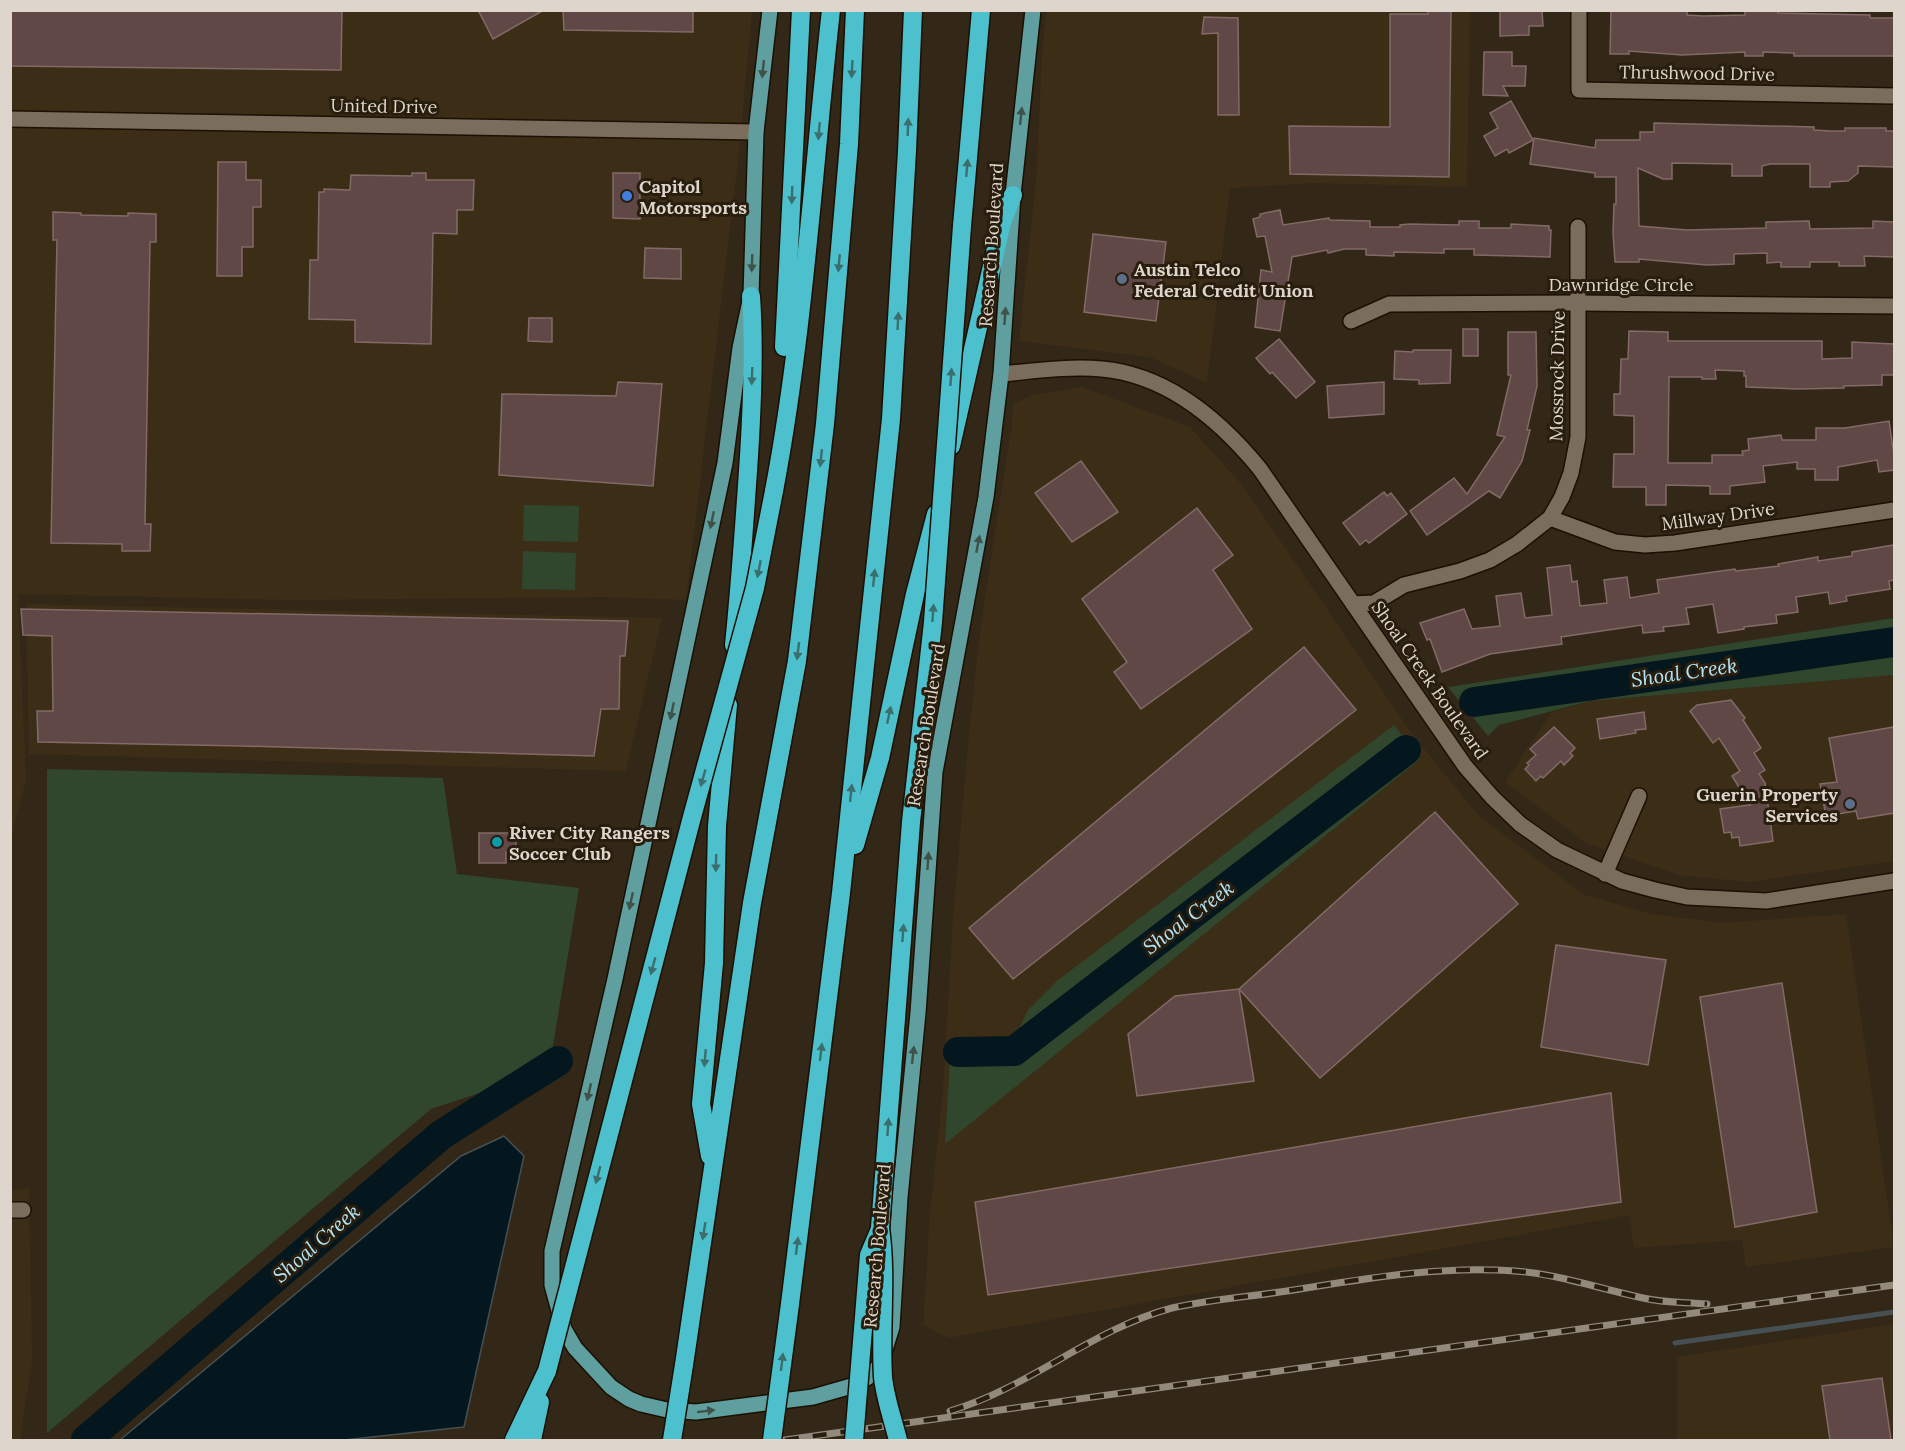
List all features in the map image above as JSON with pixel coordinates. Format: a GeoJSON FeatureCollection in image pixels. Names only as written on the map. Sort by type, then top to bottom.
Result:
{"type":"FeatureCollection","features":[{"type":"Feature","properties":{"kind":"highway"},"geometry":{"type":"LineString","coordinates":[[774,491],[789,266],[801,10]]}},
{"type":"Feature","properties":{"kind":"highway"},"geometry":{"type":"LineString","coordinates":[[532,1440],[547,1371],[689,829],[755,588],[784,436],[807,254],[831,10]]}},
{"type":"Feature","properties":{"kind":"highway"},"geometry":{"type":"LineString","coordinates":[[672,1440],[752,903],[797,661],[815,518],[849,144],[855,10]]}},
{"type":"Feature","properties":{"kind":"highway"},"geometry":{"type":"LineString","coordinates":[[772,1440],[841,893],[895,373],[913,10]]}},
{"type":"Feature","properties":{"kind":"highway"},"geometry":{"type":"LineString","coordinates":[[898,1440],[884,1379],[882,1323],[885,1258],[880,1228],[911,822],[933,622],[962,226],[981,10]]}},
{"type":"Feature","properties":{"kind":"highway"},"geometry":{"type":"LineString","coordinates":[[841,893],[880,758],[915,594],[932,530],[999,234],[1013,195]]}},
{"type":"Feature","properties":{"kind":"highway"},"geometry":{"type":"LineString","coordinates":[[712,1173],[701,1104],[714,963],[717,826],[741,581],[751,420],[753,330],[751,296]]}},
{"type":"Feature","properties":{"kind":"highway"},"geometry":{"type":"LineString","coordinates":[[854,1440],[869,1255],[880,1228]]}},
{"type":"Feature","properties":{"kind":"highway"},"geometry":{"type":"LineString","coordinates":[[514,1440],[547,1371]]}},
{"type":"Feature","properties":{"kind":"main road","name":"Research Boulevard"},"geometry":{"type":"LineString","coordinates":[[770,10],[756,132],[751,296],[740,348],[724,463],[615,979],[552,1251],[552,1285],[564,1329],[575,1348],[611,1387],[629,1399],[667,1410],[696,1412],[813,1397],[855,1385],[868,1377],[880,1365],[892,1327],[900,1197],[918,1013],[935,772],[980,536],[1001,374],[1013,195],[1033,10]]}},
{"type":"Feature","properties":{"kind":"street","name":"Thrushwood Drive"},"geometry":{"type":"LineString","coordinates":[[1579,10],[1579,90],[1894,96]]}},
{"type":"Feature","properties":{"kind":"street","name":"United Drive"},"geometry":{"type":"LineString","coordinates":[[10,118],[756,132]]}},
{"type":"Feature","properties":{"kind":"street","name":"Mossrock Drive"},"geometry":{"type":"LineString","coordinates":[[1353,604],[1374,603],[1404,585],[1460,571],[1490,560],[1517,544],[1550,518],[1562,497],[1571,473],[1578,437],[1578,226]]}},
{"type":"Feature","properties":{"kind":"street","name":"Dawnridge Circle"},"geometry":{"type":"LineString","coordinates":[[1351,321],[1389,304],[1894,306]]}},
{"type":"Feature","properties":{"kind":"street","name":"Shoal Creek Boulevard"},"geometry":{"type":"LineString","coordinates":[[1001,374],[1102,369],[1151,382],[1193,404],[1217,422],[1238,442],[1260,469],[1465,766],[1520,824],[1557,850],[1622,881],[1687,897],[1766,901],[1894,881]]}},
{"type":"Feature","properties":{"kind":"street","name":"Millway Drive"},"geometry":{"type":"LineString","coordinates":[[1550,518],[1615,542],[1645,545],[1675,543],[1894,510]]}},
{"type":"Feature","properties":{"kind":"street"},"geometry":{"type":"LineString","coordinates":[[1605,874],[1639,796]]}},
{"type":"Feature","properties":{"kind":"shaded area"},"geometry":{"type":"Polygon","coordinates":[[[11,11],[752,11],[739,152],[686,600],[602,597],[294,600],[18,594],[26,780],[11,838],[11,11]]]}},
{"type":"Feature","properties":{"kind":"shaded area"},"geometry":{"type":"Polygon","coordinates":[[[1046,11],[1470,11],[1467,187],[1315,183],[1230,188],[1207,383],[1149,357],[1019,341],[1036,180],[1046,11]]]}},
{"type":"Feature","properties":{"kind":"shaded area"},"geometry":{"type":"Polygon","coordinates":[[[1082,387],[1190,427],[1243,486],[1412,734],[1479,816],[1585,895],[1652,914],[1722,923],[1846,914],[1894,1247],[1746,1267],[1742,1240],[1634,1248],[1629,1215],[949,1338],[923,1325],[970,722],[982,616],[1012,424],[1013,404],[1032,395],[1082,387]]]}},
{"type":"Feature","properties":{"kind":"shaded area"},"geometry":{"type":"Polygon","coordinates":[[[26,604],[662,618],[626,771],[29,754],[26,604]]]}},
{"type":"Feature","properties":{"kind":"shaded area"},"geometry":{"type":"Polygon","coordinates":[[[1894,675],[1894,861],[1748,882],[1678,875],[1586,843],[1505,782],[1551,713],[1590,701],[1894,675]]]}},
{"type":"Feature","properties":{"kind":"shaded area"},"geometry":{"type":"Polygon","coordinates":[[[29,1188],[32,1359],[20,1440],[10,1440],[10,1191],[29,1188]]]}},
{"type":"Feature","properties":{"kind":"shaded area"},"geometry":{"type":"Polygon","coordinates":[[[1894,1324],[1894,1440],[1677,1440],[1677,1357],[1894,1324]]]}},
{"type":"Feature","properties":{"kind":"green space"},"geometry":{"type":"Polygon","coordinates":[[[524,505],[579,506],[578,542],[523,541],[524,505]]]}},
{"type":"Feature","properties":{"kind":"green space"},"geometry":{"type":"Polygon","coordinates":[[[523,551],[576,553],[575,590],[522,589],[523,551]]]}},
{"type":"Feature","properties":{"kind":"green space"},"geometry":{"type":"Polygon","coordinates":[[[1894,618],[1894,675],[1590,701],[1499,725],[1488,736],[1448,687],[1894,618]]]}},
{"type":"Feature","properties":{"kind":"green space"},"geometry":{"type":"Polygon","coordinates":[[[1394,725],[1420,759],[945,1144],[951,1043],[997,1046],[1013,1041],[1028,1010],[1057,981],[1394,725]]]}},
{"type":"Feature","properties":{"kind":"green space"},"geometry":{"type":"Polygon","coordinates":[[[47,769],[443,778],[457,874],[579,888],[549,1070],[431,1109],[47,1433],[47,769]]]}},
{"type":"Feature","properties":{"kind":"water"},"geometry":{"type":"Polygon","coordinates":[[[504,1136],[524,1156],[464,1427],[344,1440],[120,1440],[461,1156],[504,1136]]]}},
{"type":"Feature","properties":{"kind":"building"},"geometry":{"type":"Polygon","coordinates":[[[10,10],[342,10],[341,70],[10,66],[10,10]]]}},
{"type":"Feature","properties":{"kind":"building"},"geometry":{"type":"Polygon","coordinates":[[[478,10],[544,10],[493,39],[478,10]]]}},
{"type":"Feature","properties":{"kind":"building"},"geometry":{"type":"Polygon","coordinates":[[[563,10],[693,10],[693,32],[564,30],[563,10]]]}},
{"type":"Feature","properties":{"kind":"building"},"geometry":{"type":"Polygon","coordinates":[[[1428,10],[1451,10],[1449,177],[1290,174],[1289,126],[1390,127],[1390,14],[1428,14],[1428,10]]]}},
{"type":"Feature","properties":{"kind":"building"},"geometry":{"type":"Polygon","coordinates":[[[1500,10],[1542,10],[1543,26],[1529,26],[1529,35],[1500,36],[1500,10]]]}},
{"type":"Feature","properties":{"kind":"building"},"geometry":{"type":"Polygon","coordinates":[[[1611,10],[1687,11],[1687,15],[1703,16],[1745,15],[1745,10],[1778,10],[1778,13],[1870,15],[1870,18],[1894,18],[1894,56],[1794,56],[1794,53],[1763,52],[1763,56],[1745,56],[1745,52],[1682,55],[1629,51],[1629,54],[1610,54],[1611,10]]]}},
{"type":"Feature","properties":{"kind":"building"},"geometry":{"type":"Polygon","coordinates":[[[1204,17],[1238,18],[1239,115],[1218,115],[1218,33],[1202,34],[1204,17]]]}},
{"type":"Feature","properties":{"kind":"building"},"geometry":{"type":"Polygon","coordinates":[[[1484,52],[1512,52],[1512,66],[1526,66],[1525,86],[1503,86],[1508,96],[1483,95],[1484,52]]]}},
{"type":"Feature","properties":{"kind":"building"},"geometry":{"type":"Polygon","coordinates":[[[1511,101],[1533,140],[1509,153],[1507,149],[1495,156],[1484,136],[1498,128],[1490,113],[1511,101]]]}},
{"type":"Feature","properties":{"kind":"building"},"geometry":{"type":"Polygon","coordinates":[[[1654,123],[1814,127],[1814,130],[1830,131],[1845,131],[1845,128],[1886,128],[1886,131],[1894,131],[1894,167],[1858,166],[1858,173],[1848,181],[1830,182],[1830,187],[1810,187],[1810,164],[1770,164],[1762,166],[1762,176],[1732,176],[1732,164],[1672,163],[1672,179],[1663,179],[1638,168],[1639,226],[1687,230],[1766,228],[1766,222],[1809,221],[1810,229],[1873,228],[1873,221],[1894,222],[1894,257],[1864,256],[1865,266],[1839,266],[1839,262],[1810,262],[1810,267],[1781,267],[1781,262],[1767,263],[1767,253],[1734,254],[1734,264],[1707,265],[1639,259],[1639,262],[1615,262],[1613,233],[1616,177],[1595,177],[1595,173],[1530,164],[1534,138],[1595,148],[1596,140],[1640,140],[1640,132],[1654,132],[1654,123]]]}},
{"type":"Feature","properties":{"kind":"building"},"geometry":{"type":"Polygon","coordinates":[[[218,162],[246,162],[246,180],[261,180],[261,207],[253,207],[253,247],[242,247],[242,276],[217,276],[218,162]]]}},
{"type":"Feature","properties":{"kind":"building"},"geometry":{"type":"Polygon","coordinates":[[[412,173],[426,173],[426,180],[474,180],[473,210],[457,210],[457,234],[433,233],[431,344],[355,342],[355,320],[309,319],[310,260],[318,260],[319,192],[324,192],[324,189],[350,190],[351,175],[412,176],[412,173]]]}},
{"type":"Feature","properties":{"kind":"building","name":"Capitol Motorsports"},"geometry":{"type":"Polygon","coordinates":[[[613,173],[640,173],[640,219],[613,218],[613,173]]]}},
{"type":"Feature","properties":{"kind":"building"},"geometry":{"type":"Polygon","coordinates":[[[1280,210],[1283,225],[1329,218],[1330,220],[1370,221],[1370,227],[1400,227],[1400,225],[1409,224],[1459,225],[1459,221],[1479,221],[1479,228],[1511,228],[1511,224],[1549,226],[1551,230],[1550,257],[1474,255],[1474,249],[1444,249],[1444,253],[1394,252],[1394,256],[1366,255],[1366,249],[1344,249],[1292,257],[1280,331],[1255,327],[1261,270],[1272,272],[1265,236],[1257,237],[1253,219],[1260,217],[1260,214],[1280,210]]]}},
{"type":"Feature","properties":{"kind":"building"},"geometry":{"type":"Polygon","coordinates":[[[53,212],[128,216],[128,213],[156,214],[156,242],[150,242],[145,524],[151,524],[150,551],[122,551],[122,544],[51,543],[57,240],[53,240],[53,212]]]}},
{"type":"Feature","properties":{"kind":"building"},"geometry":{"type":"Polygon","coordinates":[[[1093,234],[1166,242],[1156,321],[1084,312],[1093,234]]]}},
{"type":"Feature","properties":{"kind":"building"},"geometry":{"type":"Polygon","coordinates":[[[645,248],[681,249],[681,279],[644,278],[645,248]]]}},
{"type":"Feature","properties":{"kind":"building"},"geometry":{"type":"Polygon","coordinates":[[[529,318],[552,318],[552,342],[528,341],[529,318]]]}},
{"type":"Feature","properties":{"kind":"building"},"geometry":{"type":"Polygon","coordinates":[[[1463,329],[1478,329],[1478,356],[1463,356],[1463,329]]]}},
{"type":"Feature","properties":{"kind":"building"},"geometry":{"type":"Polygon","coordinates":[[[1629,331],[1668,332],[1668,341],[1822,341],[1822,359],[1852,358],[1852,342],[1894,344],[1894,375],[1882,375],[1882,385],[1798,389],[1746,387],[1744,371],[1715,370],[1716,379],[1669,377],[1668,463],[1712,463],[1712,455],[1743,455],[1742,451],[1749,450],[1748,439],[1781,435],[1782,440],[1816,440],[1816,428],[1845,428],[1889,421],[1894,470],[1879,472],[1877,460],[1838,467],[1838,480],[1815,480],[1815,469],[1797,469],[1797,462],[1763,466],[1765,482],[1730,486],[1730,494],[1710,494],[1710,486],[1666,485],[1666,505],[1646,505],[1646,487],[1613,487],[1614,454],[1634,454],[1634,416],[1614,415],[1614,394],[1620,394],[1621,359],[1628,359],[1629,331]]]}},
{"type":"Feature","properties":{"kind":"building"},"geometry":{"type":"Polygon","coordinates":[[[1508,332],[1536,332],[1537,386],[1522,461],[1500,498],[1489,491],[1427,535],[1410,511],[1454,478],[1467,494],[1505,437],[1497,435],[1511,375],[1508,375],[1508,332]]]}},
{"type":"Feature","properties":{"kind":"building"},"geometry":{"type":"Polygon","coordinates":[[[1279,339],[1315,382],[1296,398],[1256,358],[1279,339]]]}},
{"type":"Feature","properties":{"kind":"building"},"geometry":{"type":"Polygon","coordinates":[[[1413,350],[1451,350],[1450,383],[1419,384],[1419,380],[1394,379],[1395,351],[1413,352],[1413,350]]]}},
{"type":"Feature","properties":{"kind":"building"},"geometry":{"type":"Polygon","coordinates":[[[618,382],[662,384],[653,486],[499,475],[502,394],[616,396],[618,382]]]}},
{"type":"Feature","properties":{"kind":"building"},"geometry":{"type":"Polygon","coordinates":[[[1384,382],[1384,414],[1329,418],[1327,386],[1384,382]]]}},
{"type":"Feature","properties":{"kind":"building"},"geometry":{"type":"Polygon","coordinates":[[[1081,461],[1118,512],[1072,542],[1035,493],[1081,461]]]}},
{"type":"Feature","properties":{"kind":"building"},"geometry":{"type":"Polygon","coordinates":[[[1384,492],[1387,496],[1391,493],[1407,514],[1369,543],[1366,540],[1360,545],[1343,523],[1384,492]]]}},
{"type":"Feature","properties":{"kind":"building"},"geometry":{"type":"Polygon","coordinates":[[[1197,508],[1233,555],[1213,570],[1252,629],[1141,709],[1114,672],[1127,662],[1082,599],[1197,508]]]}},
{"type":"Feature","properties":{"kind":"building"},"geometry":{"type":"Polygon","coordinates":[[[1894,545],[1894,580],[1889,581],[1890,589],[1846,596],[1847,601],[1830,604],[1828,592],[1796,597],[1798,612],[1776,615],[1777,623],[1744,627],[1744,629],[1718,633],[1713,604],[1686,608],[1689,624],[1663,627],[1664,631],[1643,633],[1642,625],[1561,637],[1562,644],[1490,654],[1442,672],[1430,639],[1427,640],[1420,623],[1464,609],[1472,629],[1500,626],[1496,596],[1521,593],[1525,618],[1552,615],[1547,568],[1570,565],[1572,582],[1577,581],[1580,606],[1607,603],[1604,580],[1627,577],[1630,598],[1659,593],[1657,580],[1735,569],[1736,571],[1779,566],[1778,564],[1818,557],[1818,561],[1852,556],[1852,552],[1894,545]]]}},
{"type":"Feature","properties":{"kind":"building"},"geometry":{"type":"Polygon","coordinates":[[[21,609],[628,621],[625,656],[620,656],[619,709],[601,709],[594,756],[38,742],[37,711],[53,711],[52,636],[23,635],[21,609]]]}},
{"type":"Feature","properties":{"kind":"building"},"geometry":{"type":"Polygon","coordinates":[[[1304,647],[1356,710],[1013,979],[969,928],[1304,647]]]}},
{"type":"Feature","properties":{"kind":"building"},"geometry":{"type":"Polygon","coordinates":[[[1731,700],[1745,718],[1743,720],[1761,748],[1754,753],[1765,770],[1759,774],[1765,783],[1773,841],[1740,846],[1739,837],[1732,838],[1731,832],[1724,833],[1720,809],[1750,805],[1732,776],[1740,771],[1719,738],[1713,743],[1690,711],[1697,705],[1731,700]]]}},
{"type":"Feature","properties":{"kind":"building"},"geometry":{"type":"Polygon","coordinates":[[[1644,712],[1646,729],[1600,739],[1597,719],[1644,712]]]}},
{"type":"Feature","properties":{"kind":"building"},"geometry":{"type":"Polygon","coordinates":[[[1554,727],[1575,748],[1570,753],[1573,756],[1564,765],[1561,761],[1543,778],[1541,776],[1536,781],[1525,769],[1529,765],[1527,763],[1536,755],[1530,749],[1554,727]]]}},
{"type":"Feature","properties":{"kind":"building"},"geometry":{"type":"Polygon","coordinates":[[[1894,727],[1894,813],[1858,819],[1856,811],[1826,816],[1820,784],[1837,782],[1829,738],[1894,727]]]}},
{"type":"Feature","properties":{"kind":"building"},"geometry":{"type":"Polygon","coordinates":[[[1435,812],[1518,904],[1320,1078],[1239,989],[1435,812]]]}},
{"type":"Feature","properties":{"kind":"building","name":"River City Rangers Soccer Club"},"geometry":{"type":"Polygon","coordinates":[[[479,833],[516,833],[516,852],[506,852],[506,863],[479,863],[479,833]]]}},
{"type":"Feature","properties":{"kind":"building"},"geometry":{"type":"Polygon","coordinates":[[[1556,945],[1666,960],[1648,1065],[1541,1047],[1556,945]]]}},
{"type":"Feature","properties":{"kind":"building"},"geometry":{"type":"Polygon","coordinates":[[[1782,983],[1817,1212],[1735,1227],[1700,997],[1782,983]]]}},
{"type":"Feature","properties":{"kind":"building"},"geometry":{"type":"Polygon","coordinates":[[[1239,989],[1254,1081],[1137,1096],[1128,1034],[1175,996],[1239,989]]]}},
{"type":"Feature","properties":{"kind":"building"},"geometry":{"type":"Polygon","coordinates":[[[1611,1093],[1621,1202],[988,1295],[975,1202],[1611,1093]]]}},
{"type":"Feature","properties":{"kind":"building"},"geometry":{"type":"Polygon","coordinates":[[[1882,1378],[1891,1440],[1830,1440],[1822,1386],[1882,1378]]]}},
{"type":"Feature","properties":{"kind":"waterway","name":"Shoal Creek"},"geometry":{"type":"LineString","coordinates":[[1474,702],[1894,642]]}},
{"type":"Feature","properties":{"kind":"waterway","name":"Shoal Creek"},"geometry":{"type":"LineString","coordinates":[[958,1052],[1014,1051],[1406,750]]}},
{"type":"Feature","properties":{"kind":"waterway","name":"Shoal Creek"},"geometry":{"type":"LineString","coordinates":[[86,1440],[441,1135],[558,1061]]}},
{"type":"Feature","properties":{"kind":"waterway"},"geometry":{"type":"LineString","coordinates":[[1675,1343],[1894,1312]]}},
{"type":"Feature","properties":{"kind":"railway"},"geometry":{"type":"LineString","coordinates":[[950,1411],[1007,1388],[1115,1330],[1172,1308],[1368,1278],[1456,1270],[1515,1271],[1563,1278],[1651,1300],[1707,1304]]}},
{"type":"Feature","properties":{"kind":"railway"},"geometry":{"type":"LineString","coordinates":[[785,1440],[1894,1285]]}},
{"type":"Feature","properties":{"kind":"place","name":"Capitol Motorsports"},"geometry":{"type":"Point","coordinates":[627,196]}},
{"type":"Feature","properties":{"kind":"place","name":"Austin Telco Federal Credit Union"},"geometry":{"type":"Point","coordinates":[1122,279]}},
{"type":"Feature","properties":{"kind":"place","name":"Guerin Property Services"},"geometry":{"type":"Point","coordinates":[1850,804]}},
{"type":"Feature","properties":{"kind":"place","name":"River City Rangers Soccer Club"},"geometry":{"type":"Point","coordinates":[497,842]}}]}
